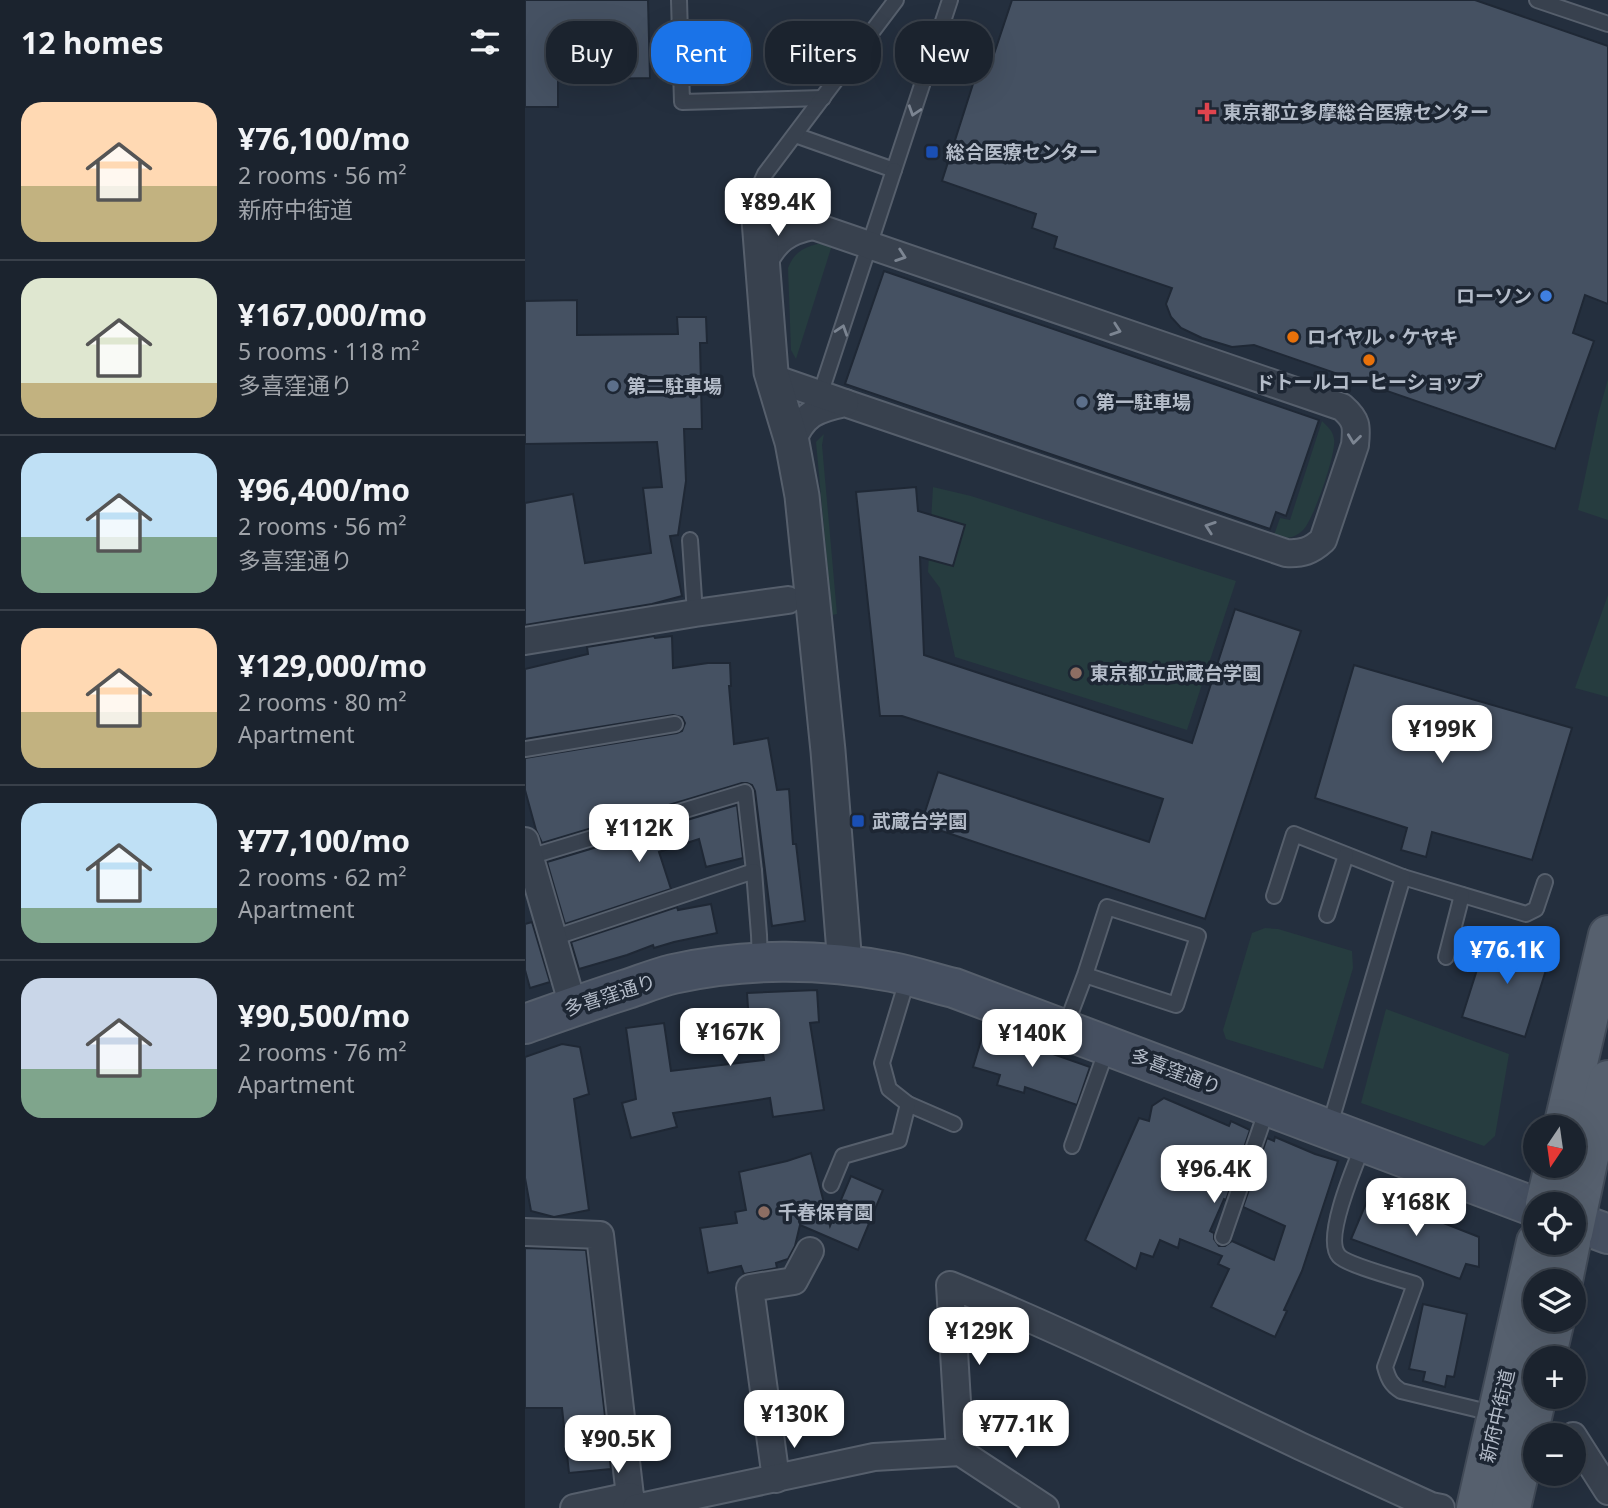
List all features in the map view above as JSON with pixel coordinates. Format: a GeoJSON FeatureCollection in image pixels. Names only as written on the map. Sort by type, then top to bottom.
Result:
{"type":"FeatureCollection","features":[{"type":"Feature","properties":{"kind":"main road"},"geometry":{"type":"LineString","coordinates":[[1566,1115],[1608,935]]}},
{"type":"Feature","properties":{"kind":"main road","name":"多喜窪通り"},"geometry":{"type":"LineString","coordinates":[[525,1024],[672,975],[722,966],[792,962],[845,965],[909,976],[954,988],[1523,1202]]}},
{"type":"Feature","properties":{"kind":"main road"},"geometry":{"type":"LineString","coordinates":[[1582,1115],[1608,1002]]}},
{"type":"Feature","properties":{"kind":"main road"},"geometry":{"type":"LineString","coordinates":[[1579,1192],[1608,1080]]}},
{"type":"Feature","properties":{"kind":"main road","name":"新府中街道"},"geometry":{"type":"LineString","coordinates":[[1511,1508],[1535,1255]]}},
{"type":"Feature","properties":{"kind":"main road","name":"新府中街道"},"geometry":{"type":"LineString","coordinates":[[1476,1508],[1522,1412]]}},
{"type":"Feature","properties":{"kind":"street"},"geometry":{"type":"LineString","coordinates":[[773,379],[1286,553],[1300,554],[1313,549],[1323,540],[1355,445],[1357,431],[1353,417],[1342,407],[758,206],[771,372],[773,379],[792,442],[802,496],[823,696],[845,965]]}},
{"type":"Feature","properties":{"kind":"street"},"geometry":{"type":"LineString","coordinates":[[763,264],[776,243],[787,234],[813,226]]}},
{"type":"Feature","properties":{"kind":"street"},"geometry":{"type":"LineString","coordinates":[[792,442],[798,427],[811,414],[828,406],[833,399]]}},
{"type":"Feature","properties":{"kind":"street"},"geometry":{"type":"LineString","coordinates":[[525,641],[788,600]]}},
{"type":"Feature","properties":{"kind":"street"},"geometry":{"type":"LineString","coordinates":[[527,849],[533,900],[553,938],[573,1006]]}},
{"type":"Feature","properties":{"kind":"street"},"geometry":{"type":"LineString","coordinates":[[525,1232],[600,1235],[634,1504]]}},
{"type":"Feature","properties":{"kind":"street"},"geometry":{"type":"LineString","coordinates":[[776,1479],[750,1288],[795,1281],[810,1251]]}},
{"type":"Feature","properties":{"kind":"street"},"geometry":{"type":"LineString","coordinates":[[960,1452],[950,1285],[1084,1342],[1301,1446],[1431,1506],[1441,1508]]}},
{"type":"Feature","properties":{"kind":"street"},"geometry":{"type":"LineString","coordinates":[[1522,1412],[1544,1423]]}},
{"type":"Feature","properties":{"kind":"street"},"geometry":{"type":"LineString","coordinates":[[574,1508],[634,1504],[776,1479],[874,1457],[960,1452],[1045,1508]]}},
{"type":"Feature","properties":{"kind":"street"},"geometry":{"type":"LineString","coordinates":[[1586,1456],[1608,1491]]}},
{"type":"Feature","properties":{"kind":"lane"},"geometry":{"type":"LineString","coordinates":[[679,0],[682,102],[823,98]]}},
{"type":"Feature","properties":{"kind":"lane"},"geometry":{"type":"LineString","coordinates":[[758,206],[760,185],[765,174],[896,0]]}},
{"type":"Feature","properties":{"kind":"lane"},"geometry":{"type":"LineString","coordinates":[[833,399],[870,245],[950,0]]}},
{"type":"Feature","properties":{"kind":"lane"},"geometry":{"type":"LineString","coordinates":[[1537,0],[1608,24]]}},
{"type":"Feature","properties":{"kind":"lane"},"geometry":{"type":"LineString","coordinates":[[795,135],[894,170]]}},
{"type":"Feature","properties":{"kind":"lane"},"geometry":{"type":"LineString","coordinates":[[690,540],[695,613]]}},
{"type":"Feature","properties":{"kind":"lane"},"geometry":{"type":"LineString","coordinates":[[525,750],[675,724]]}},
{"type":"Feature","properties":{"kind":"lane"},"geometry":{"type":"LineString","coordinates":[[527,849],[744,792],[754,871],[760,963]]}},
{"type":"Feature","properties":{"kind":"lane"},"geometry":{"type":"LineString","coordinates":[[1274,896],[1294,834],[1403,877],[1526,914],[1536,909],[1545,882]]}},
{"type":"Feature","properties":{"kind":"lane"},"geometry":{"type":"LineString","coordinates":[[1327,915],[1346,855]]}},
{"type":"Feature","properties":{"kind":"lane"},"geometry":{"type":"LineString","coordinates":[[553,938],[754,871]]}},
{"type":"Feature","properties":{"kind":"lane"},"geometry":{"type":"LineString","coordinates":[[1329,1129],[1403,877]]}},
{"type":"Feature","properties":{"kind":"lane"},"geometry":{"type":"LineString","coordinates":[[1446,957],[1462,895]]}},
{"type":"Feature","properties":{"kind":"lane"},"geometry":{"type":"LineString","coordinates":[[1065,1029],[1107,907],[1198,936],[1176,1005],[1085,975]]}},
{"type":"Feature","properties":{"kind":"lane"},"geometry":{"type":"LineString","coordinates":[[909,976],[882,1063],[889,1089],[908,1104],[954,1124]]}},
{"type":"Feature","properties":{"kind":"lane"},"geometry":{"type":"LineString","coordinates":[[1072,1146],[1108,1046]]}},
{"type":"Feature","properties":{"kind":"lane"},"geometry":{"type":"LineString","coordinates":[[831,1185],[843,1156],[899,1140],[908,1104]]}},
{"type":"Feature","properties":{"kind":"lane"},"geometry":{"type":"LineString","coordinates":[[1223,1237],[1268,1106]]}},
{"type":"Feature","properties":{"kind":"lane"},"geometry":{"type":"LineString","coordinates":[[1365,1143],[1345,1191],[1334,1239],[1336,1252],[1345,1261],[1415,1284],[1385,1367],[1393,1386],[1401,1391],[1522,1412]]}},
{"type":"Feature","properties":{"kind":"green space"},"geometry":{"type":"Polygon","coordinates":[[[833,242],[796,359],[791,350],[788,268],[800,251],[833,242]]]}},
{"type":"Feature","properties":{"kind":"green space"},"geometry":{"type":"Polygon","coordinates":[[[1608,379],[1608,520],[1578,510],[1608,379]]]}},
{"type":"Feature","properties":{"kind":"green space"},"geometry":{"type":"Polygon","coordinates":[[[1322,421],[1333,434],[1334,446],[1318,501],[1300,533],[1289,538],[1273,538],[1280,518],[1290,520],[1322,421]]]}},
{"type":"Feature","properties":{"kind":"green space"},"geometry":{"type":"Polygon","coordinates":[[[824,434],[822,445],[837,614],[832,615],[816,442],[824,434]]]}},
{"type":"Feature","properties":{"kind":"green space"},"geometry":{"type":"Polygon","coordinates":[[[933,487],[971,496],[1236,581],[1187,730],[955,657],[940,588],[928,572],[933,487]]]}},
{"type":"Feature","properties":{"kind":"green space"},"geometry":{"type":"Polygon","coordinates":[[[1608,595],[1608,697],[1575,688],[1608,595]]]}},
{"type":"Feature","properties":{"kind":"green space"},"geometry":{"type":"Polygon","coordinates":[[[1265,928],[1278,929],[1352,951],[1353,968],[1323,1069],[1226,1039],[1223,1030],[1252,933],[1265,928]]]}},
{"type":"Feature","properties":{"kind":"green space"},"geometry":{"type":"Polygon","coordinates":[[[1386,1009],[1509,1054],[1495,1136],[1484,1146],[1361,1103],[1386,1009]]]}},
{"type":"Feature","properties":{"kind":"building"},"geometry":{"type":"Polygon","coordinates":[[[525,0],[648,0],[650,78],[637,78],[637,21],[546,21],[546,84],[558,84],[558,107],[525,107],[525,0]]]}},
{"type":"Feature","properties":{"kind":"building"},"geometry":{"type":"Polygon","coordinates":[[[1012,0],[1475,0],[1608,46],[1608,304],[1585,295],[1573,333],[1594,341],[1555,449],[1254,345],[1232,347],[1202,338],[1181,328],[1171,317],[1166,304],[1172,288],[1054,248],[1057,237],[1032,228],[1036,214],[942,181],[973,84],[993,84],[993,57],[1012,0]]]}},
{"type":"Feature","properties":{"kind":"building","name":"第一駐車場"},"geometry":{"type":"Polygon","coordinates":[[[884,271],[1319,420],[1286,516],[1276,512],[1270,529],[845,384],[884,271]]]}},
{"type":"Feature","properties":{"kind":"building"},"geometry":{"type":"Polygon","coordinates":[[[577,300],[577,335],[678,334],[677,317],[706,317],[707,343],[700,343],[702,429],[684,429],[686,481],[678,535],[670,536],[682,596],[652,604],[525,625],[525,503],[573,494],[585,563],[651,553],[643,488],[662,487],[657,442],[525,444],[525,301],[577,300]]]}},
{"type":"Feature","properties":{"kind":"building"},"geometry":{"type":"Polygon","coordinates":[[[916,487],[918,511],[965,525],[953,566],[920,557],[924,655],[1192,743],[1235,609],[1301,631],[1205,919],[921,824],[938,772],[1149,842],[1163,799],[902,716],[880,716],[856,492],[916,487]]]}},
{"type":"Feature","properties":{"kind":"building"},"geometry":{"type":"Polygon","coordinates":[[[654,636],[672,636],[673,668],[730,663],[729,686],[734,744],[768,738],[777,790],[789,789],[793,844],[796,844],[805,921],[772,926],[755,791],[752,785],[747,783],[542,843],[525,790],[525,758],[677,733],[682,731],[685,723],[682,717],[673,715],[525,739],[525,669],[588,654],[587,647],[654,636]]]}},
{"type":"Feature","properties":{"kind":"building"},"geometry":{"type":"Polygon","coordinates":[[[1354,665],[1572,728],[1532,860],[1432,832],[1426,857],[1401,850],[1407,828],[1315,798],[1354,665]]]}},
{"type":"Feature","properties":{"kind":"building"},"geometry":{"type":"Polygon","coordinates":[[[737,805],[743,858],[706,867],[699,839],[659,852],[671,889],[565,924],[547,862],[737,805]]]}},
{"type":"Feature","properties":{"kind":"building"},"geometry":{"type":"Polygon","coordinates":[[[711,904],[717,933],[654,948],[653,945],[579,969],[571,942],[677,907],[678,910],[711,904]]]}},
{"type":"Feature","properties":{"kind":"building"},"geometry":{"type":"Polygon","coordinates":[[[532,922],[550,982],[530,988],[525,970],[525,924],[532,922]]]}},
{"type":"Feature","properties":{"kind":"building"},"geometry":{"type":"Polygon","coordinates":[[[1488,935],[1551,954],[1525,1037],[1462,1017],[1488,935]]]}},
{"type":"Feature","properties":{"kind":"building"},"geometry":{"type":"Polygon","coordinates":[[[817,990],[819,1022],[810,1023],[824,1110],[773,1117],[770,1098],[673,1113],[677,1127],[631,1138],[622,1103],[636,1099],[626,1028],[664,1023],[671,1071],[764,1060],[758,1021],[749,1022],[747,993],[817,990]]]}},
{"type":"Feature","properties":{"kind":"building"},"geometry":{"type":"Polygon","coordinates":[[[983,1034],[1090,1067],[1077,1105],[1025,1087],[1024,1093],[997,1085],[1000,1075],[973,1067],[983,1034]]]}},
{"type":"Feature","properties":{"kind":"building"},"geometry":{"type":"Polygon","coordinates":[[[562,1044],[580,1047],[589,1094],[574,1099],[589,1210],[554,1217],[531,1211],[525,1178],[525,1057],[562,1044]]]}},
{"type":"Feature","properties":{"kind":"building"},"geometry":{"type":"Polygon","coordinates":[[[1164,1098],[1229,1126],[1231,1121],[1250,1130],[1226,1200],[1224,1199],[1210,1231],[1214,1233],[1214,1239],[1219,1246],[1225,1246],[1232,1241],[1274,1260],[1285,1226],[1243,1207],[1267,1138],[1274,1141],[1275,1137],[1338,1161],[1302,1271],[1275,1337],[1211,1307],[1229,1269],[1218,1264],[1222,1256],[1180,1239],[1178,1248],[1160,1240],[1153,1257],[1141,1253],[1136,1269],[1085,1240],[1139,1118],[1149,1121],[1152,1106],[1164,1098]]]}},
{"type":"Feature","properties":{"kind":"building"},"geometry":{"type":"Polygon","coordinates":[[[811,1153],[830,1226],[851,1176],[883,1190],[858,1250],[800,1225],[795,1246],[788,1259],[776,1263],[777,1268],[744,1274],[741,1266],[708,1273],[700,1228],[737,1223],[735,1212],[746,1210],[739,1172],[811,1153]]]}},
{"type":"Feature","properties":{"kind":"building"},"geometry":{"type":"Polygon","coordinates":[[[1370,1194],[1479,1237],[1479,1267],[1466,1264],[1460,1279],[1351,1239],[1370,1194]]]}},
{"type":"Feature","properties":{"kind":"building"},"geometry":{"type":"Polygon","coordinates":[[[525,1248],[586,1250],[611,1469],[569,1473],[562,1408],[525,1408],[525,1248]]]}},
{"type":"Feature","properties":{"kind":"building"},"geometry":{"type":"Polygon","coordinates":[[[1423,1304],[1467,1314],[1454,1377],[1447,1376],[1445,1387],[1423,1381],[1425,1372],[1409,1369],[1423,1304]]]}},
{"type":"Feature","properties":{"kind":"place","name":"東京都立多摩総合医療センター"},"geometry":{"type":"Point","coordinates":[1207,112]}},
{"type":"Feature","properties":{"kind":"place","name":"総合医療センター"},"geometry":{"type":"Point","coordinates":[932,152]}},
{"type":"Feature","properties":{"kind":"place","name":"ローソン"},"geometry":{"type":"Point","coordinates":[1546,296]}},
{"type":"Feature","properties":{"kind":"place","name":"ロイヤル・ケヤキ"},"geometry":{"type":"Point","coordinates":[1293,337]}},
{"type":"Feature","properties":{"kind":"place","name":"ドトールコーヒーショップ"},"geometry":{"type":"Point","coordinates":[1369,360]}},
{"type":"Feature","properties":{"kind":"place","name":"第二駐車場"},"geometry":{"type":"Point","coordinates":[613,386]}},
{"type":"Feature","properties":{"kind":"place","name":"第一駐車場"},"geometry":{"type":"Point","coordinates":[1082,402]}},
{"type":"Feature","properties":{"kind":"place","name":"東京都立武蔵台学園"},"geometry":{"type":"Point","coordinates":[1076,673]}},
{"type":"Feature","properties":{"kind":"place","name":"武蔵台学園"},"geometry":{"type":"Point","coordinates":[858,821]}},
{"type":"Feature","properties":{"kind":"place","name":"千春保育園"},"geometry":{"type":"Point","coordinates":[764,1212]}}]}
